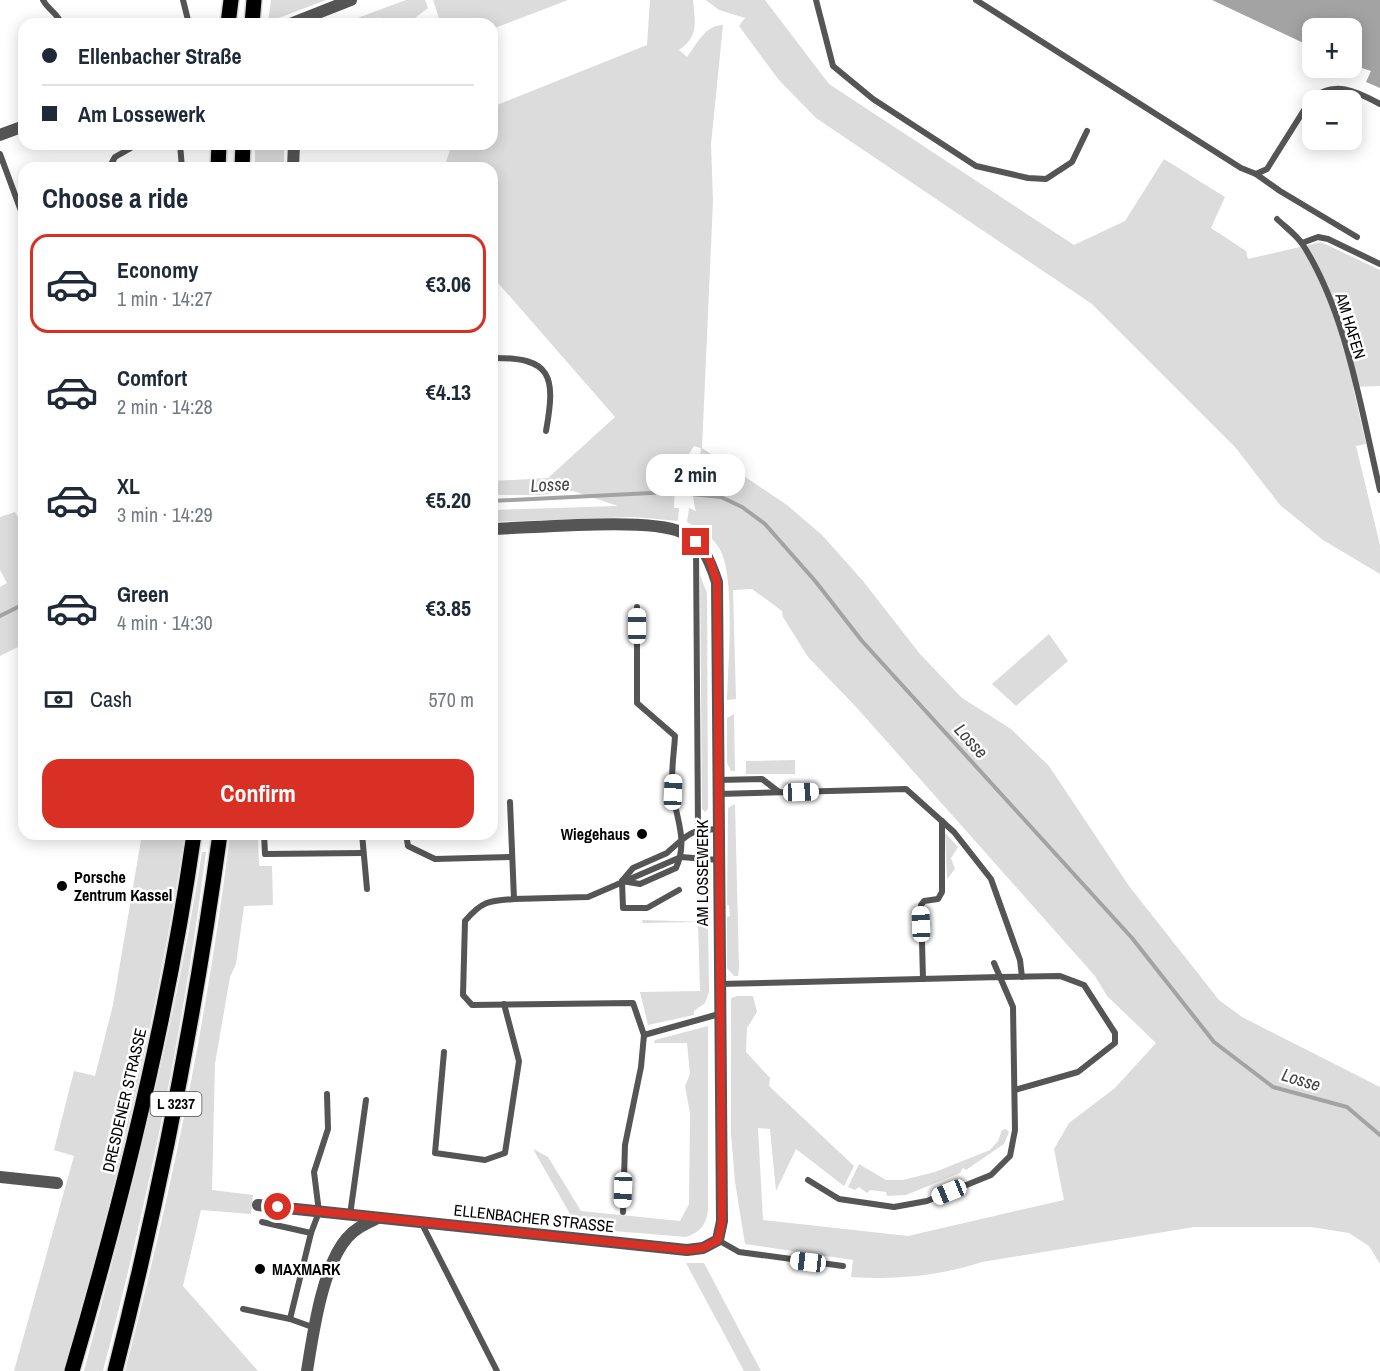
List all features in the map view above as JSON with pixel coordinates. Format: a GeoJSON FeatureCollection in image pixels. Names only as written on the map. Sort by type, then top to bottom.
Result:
{"type":"FeatureCollection","features":[{"type":"Feature","properties":{"kind":"main road"},"geometry":{"type":"LineString","coordinates":[[229,18],[231,0]]}},
{"type":"Feature","properties":{"kind":"main road"},"geometry":{"type":"LineString","coordinates":[[252,18],[254,0]]}},
{"type":"Feature","properties":{"kind":"main road","name":"DRESDENER STRASSE"},"geometry":{"type":"LineString","coordinates":[[72,1371],[114,1218],[150,1072],[193,840]]}},
{"type":"Feature","properties":{"kind":"main road","name":"L 3237"},"geometry":{"type":"LineString","coordinates":[[115,1371],[173,1121],[219,840]]}},
{"type":"Feature","properties":{"kind":"street"},"geometry":{"type":"LineString","coordinates":[[306,18],[351,0]]}},
{"type":"Feature","properties":{"kind":"street"},"geometry":{"type":"LineString","coordinates":[[0,135],[18,128]]}},
{"type":"Feature","properties":{"kind":"street"},"geometry":{"type":"LineString","coordinates":[[498,530],[644,525],[680,531],[696,542]]}},
{"type":"Feature","properties":{"kind":"street","name":"AM LOSSEWERK"},"geometry":{"type":"LineString","coordinates":[[696,542],[709,558],[717,582],[718,984],[722,1221],[718,1240]]}},
{"type":"Feature","properties":{"kind":"street"},"geometry":{"type":"LineString","coordinates":[[0,1177],[57,1183]]}},
{"type":"Feature","properties":{"kind":"street","name":"ELLENBACHER STRASSE"},"geometry":{"type":"LineString","coordinates":[[258,1205],[687,1250],[703,1248],[718,1240]]}},
{"type":"Feature","properties":{"kind":"street"},"geometry":{"type":"LineString","coordinates":[[308,1371],[324,1291],[346,1239],[359,1227],[379,1218]]}},
{"type":"Feature","properties":{"kind":"lane"},"geometry":{"type":"LineString","coordinates":[[43,0],[46,7],[60,18]]}},
{"type":"Feature","properties":{"kind":"lane"},"geometry":{"type":"LineString","coordinates":[[183,0],[188,18]]}},
{"type":"Feature","properties":{"kind":"lane"},"geometry":{"type":"LineString","coordinates":[[816,0],[832,66],[873,99],[976,166],[1028,178],[1046,179],[1072,162],[1087,131]]}},
{"type":"Feature","properties":{"kind":"lane"},"geometry":{"type":"LineString","coordinates":[[976,0],[1241,168],[1256,174],[1357,237]]}},
{"type":"Feature","properties":{"kind":"lane"},"geometry":{"type":"LineString","coordinates":[[1256,174],[1267,169],[1311,99],[1320,92],[1335,87],[1356,91],[1380,104]]}},
{"type":"Feature","properties":{"kind":"lane"},"geometry":{"type":"LineString","coordinates":[[113,162],[128,150]]}},
{"type":"Feature","properties":{"kind":"lane"},"geometry":{"type":"LineString","coordinates":[[0,154],[18,203]]}},
{"type":"Feature","properties":{"kind":"lane","name":"AM HAFEN"},"geometry":{"type":"LineString","coordinates":[[1277,219],[1302,243],[1328,292],[1338,321],[1380,490]]}},
{"type":"Feature","properties":{"kind":"lane"},"geometry":{"type":"LineString","coordinates":[[1302,243],[1318,237],[1328,239],[1380,264]]}},
{"type":"Feature","properties":{"kind":"lane"},"geometry":{"type":"LineString","coordinates":[[498,358],[526,359],[540,365],[548,378],[552,400],[546,431]]}},
{"type":"Feature","properties":{"kind":"lane"},"geometry":{"type":"LineString","coordinates":[[696,542],[698,830]]}},
{"type":"Feature","properties":{"kind":"lane"},"geometry":{"type":"LineString","coordinates":[[637,607],[637,703],[675,736],[673,792],[683,838],[681,857]]}},
{"type":"Feature","properties":{"kind":"lane"},"geometry":{"type":"LineString","coordinates":[[718,780],[762,779],[779,792]]}},
{"type":"Feature","properties":{"kind":"lane"},"geometry":{"type":"LineString","coordinates":[[718,794],[906,789],[942,821],[991,879],[1020,960],[1022,977]]}},
{"type":"Feature","properties":{"kind":"lane"},"geometry":{"type":"LineString","coordinates":[[510,802],[514,899]]}},
{"type":"Feature","properties":{"kind":"lane"},"geometry":{"type":"LineString","coordinates":[[923,979],[921,905],[924,901],[938,898],[942,892],[942,821]]}},
{"type":"Feature","properties":{"kind":"lane"},"geometry":{"type":"LineString","coordinates":[[679,890],[647,908],[623,908],[622,881],[633,868],[667,853],[683,838],[698,830],[719,830]]}},
{"type":"Feature","properties":{"kind":"lane"},"geometry":{"type":"LineString","coordinates":[[264,840],[265,854],[363,853]]}},
{"type":"Feature","properties":{"kind":"lane"},"geometry":{"type":"LineString","coordinates":[[362,840],[367,889]]}},
{"type":"Feature","properties":{"kind":"lane"},"geometry":{"type":"LineString","coordinates":[[407,840],[408,846],[435,859],[512,857]]}},
{"type":"Feature","properties":{"kind":"lane"},"geometry":{"type":"LineString","coordinates":[[623,1212],[625,1145],[641,1067],[644,1035],[633,1003],[472,1005],[463,995],[465,921],[478,905],[490,900],[588,897],[681,857],[719,860]]}},
{"type":"Feature","properties":{"kind":"lane"},"geometry":{"type":"LineString","coordinates":[[808,1180],[839,1199],[894,1207],[927,1201],[991,1175],[1010,1156],[1015,1130],[1013,1007],[994,963]]}},
{"type":"Feature","properties":{"kind":"lane"},"geometry":{"type":"LineString","coordinates":[[718,984],[1060,976],[1084,985],[1115,1033],[1115,1043],[1078,1071],[1015,1090]]}},
{"type":"Feature","properties":{"kind":"lane"},"geometry":{"type":"LineString","coordinates":[[444,1052],[435,1153],[485,1160],[505,1153],[519,1061],[504,1004]]}},
{"type":"Feature","properties":{"kind":"lane"},"geometry":{"type":"LineString","coordinates":[[644,1035],[719,1014]]}},
{"type":"Feature","properties":{"kind":"lane"},"geometry":{"type":"LineString","coordinates":[[290,1319],[311,1233],[320,1212],[314,1172],[328,1130],[327,1094]]}},
{"type":"Feature","properties":{"kind":"lane"},"geometry":{"type":"LineString","coordinates":[[350,1215],[366,1100]]}},
{"type":"Feature","properties":{"kind":"lane"},"geometry":{"type":"LineString","coordinates":[[262,1222],[311,1233]]}},
{"type":"Feature","properties":{"kind":"lane"},"geometry":{"type":"LineString","coordinates":[[422,1223],[497,1371]]}},
{"type":"Feature","properties":{"kind":"lane"},"geometry":{"type":"LineString","coordinates":[[718,1240],[739,1252],[843,1266]]}},
{"type":"Feature","properties":{"kind":"lane"},"geometry":{"type":"LineString","coordinates":[[243,1309],[290,1319],[316,1329]]}},
{"type":"Feature","properties":{"kind":"shaded area"},"geometry":{"type":"Polygon","coordinates":[[[271,0],[326,0],[279,18],[269,18],[271,0]]]}},
{"type":"Feature","properties":{"kind":"shaded area"},"geometry":{"type":"Polygon","coordinates":[[[406,0],[425,0],[428,8],[415,18],[357,18],[406,0]]]}},
{"type":"Feature","properties":{"kind":"shaded area"},"geometry":{"type":"Polygon","coordinates":[[[433,0],[568,0],[498,27],[498,18],[439,18],[433,0]]]}},
{"type":"Feature","properties":{"kind":"shaded area"},"geometry":{"type":"Polygon","coordinates":[[[650,0],[693,0],[695,22],[693,34],[679,50],[687,57],[706,32],[723,25],[711,144],[713,201],[702,448],[787,505],[822,535],[863,581],[920,654],[962,698],[1011,729],[1049,766],[1129,886],[1219,1000],[1242,1017],[1380,1087],[1380,1264],[1369,1246],[1349,1233],[1311,1227],[1194,1227],[982,1262],[933,1274],[884,1278],[851,1277],[853,1260],[745,1244],[735,1182],[731,1134],[731,998],[753,996],[757,1012],[747,1028],[746,1052],[770,1078],[769,1086],[854,1166],[844,1186],[796,1149],[776,1191],[770,1129],[758,1128],[763,1220],[908,1236],[1064,1200],[1054,1149],[1069,1123],[1115,1088],[1156,1043],[1107,996],[1095,976],[857,708],[808,657],[783,617],[782,611],[752,589],[733,590],[736,699],[727,700],[730,621],[728,578],[719,548],[712,539],[687,522],[689,508],[696,511],[693,478],[695,470],[702,468],[705,462],[700,456],[701,448],[694,446],[675,476],[674,508],[679,508],[678,521],[634,517],[498,522],[498,510],[618,506],[573,491],[539,495],[498,495],[498,481],[548,478],[615,417],[498,283],[498,162],[446,162],[450,150],[498,150],[498,105],[647,45],[650,0]]]}},
{"type":"Feature","properties":{"kind":"shaded area"},"geometry":{"type":"Polygon","coordinates":[[[706,0],[765,0],[829,84],[1074,245],[1125,221],[1164,159],[1225,197],[1211,228],[1246,251],[1248,259],[1321,242],[1380,270],[1380,386],[1353,387],[1366,444],[1356,446],[1380,545],[1380,574],[1323,540],[1280,505],[1235,447],[1092,304],[816,118],[778,79],[739,26],[745,18],[719,10],[706,0]]]}},
{"type":"Feature","properties":{"kind":"shaded area"},"geometry":{"type":"Polygon","coordinates":[[[1212,0],[1380,0],[1380,88],[1366,82],[1371,71],[1362,68],[1362,18],[1302,18],[1302,42],[1212,0]]]}},
{"type":"Feature","properties":{"kind":"shaded area"},"geometry":{"type":"Polygon","coordinates":[[[255,150],[284,150],[284,162],[255,162],[255,150]]]}},
{"type":"Feature","properties":{"kind":"shaded area"},"geometry":{"type":"Polygon","coordinates":[[[15,512],[18,517],[18,647],[0,656],[0,587],[7,583],[0,570],[0,517],[15,512]]]}},
{"type":"Feature","properties":{"kind":"shaded area"},"geometry":{"type":"Polygon","coordinates":[[[700,575],[707,593],[708,809],[705,812],[702,809],[700,575]]]}},
{"type":"Feature","properties":{"kind":"shaded area"},"geometry":{"type":"Polygon","coordinates":[[[1049,634],[1068,661],[1016,706],[992,684],[1049,634]]]}},
{"type":"Feature","properties":{"kind":"shaded area"},"geometry":{"type":"Polygon","coordinates":[[[734,714],[735,771],[731,771],[727,763],[727,718],[734,714]]]}},
{"type":"Feature","properties":{"kind":"shaded area"},"geometry":{"type":"Polygon","coordinates":[[[795,760],[795,774],[746,774],[746,761],[795,760]]]}},
{"type":"Feature","properties":{"kind":"shaded area"},"geometry":{"type":"Polygon","coordinates":[[[735,804],[738,976],[734,976],[727,968],[727,917],[730,916],[729,905],[727,905],[728,808],[735,804]]]}},
{"type":"Feature","properties":{"kind":"shaded area"},"geometry":{"type":"Polygon","coordinates":[[[945,833],[958,847],[951,858],[955,869],[947,879],[945,833]]]}},
{"type":"Feature","properties":{"kind":"shaded area"},"geometry":{"type":"Polygon","coordinates":[[[141,840],[184,840],[161,970],[133,1104],[100,1238],[63,1371],[14,1371],[74,1156],[54,1150],[74,1071],[95,1076],[113,1005],[141,840]]]}},
{"type":"Feature","properties":{"kind":"shaded area"},"geometry":{"type":"Polygon","coordinates":[[[229,840],[258,840],[259,866],[272,866],[273,905],[244,906],[236,964],[230,977],[215,1064],[212,1190],[253,1195],[251,1214],[201,1210],[183,1286],[258,1371],[125,1371],[173,1171],[211,970],[229,840]]]}},
{"type":"Feature","properties":{"kind":"shaded area"},"geometry":{"type":"Polygon","coordinates":[[[202,852],[206,852],[187,983],[150,1178],[103,1371],[84,1371],[165,1048],[202,852]]]}},
{"type":"Feature","properties":{"kind":"shaded area"},"geometry":{"type":"Polygon","coordinates":[[[642,920],[708,922],[709,992],[705,1003],[694,1011],[694,1015],[648,1025],[640,992],[700,991],[698,922],[643,923],[642,920]]]}},
{"type":"Feature","properties":{"kind":"shaded area"},"geometry":{"type":"Polygon","coordinates":[[[708,1026],[708,1208],[702,1227],[696,1233],[686,1237],[578,1228],[533,1149],[548,1157],[581,1211],[680,1221],[689,1204],[690,1113],[685,1086],[690,1074],[687,1043],[654,1043],[655,1040],[708,1026]]]}},
{"type":"Feature","properties":{"kind":"shaded area"},"geometry":{"type":"Polygon","coordinates":[[[1006,1129],[1009,1132],[1004,1144],[966,1170],[963,1168],[960,1173],[906,1195],[887,1196],[886,1192],[870,1190],[867,1193],[859,1187],[855,1190],[848,1187],[859,1164],[886,1180],[903,1180],[935,1172],[990,1150],[998,1141],[1002,1130],[1006,1129]]]}},
{"type":"Feature","properties":{"kind":"shaded area"},"geometry":{"type":"Polygon","coordinates":[[[686,1263],[704,1263],[761,1371],[744,1371],[686,1263]]]}},
{"type":"Feature","properties":{"kind":"waterway","name":"Losse"},"geometry":{"type":"LineString","coordinates":[[498,501],[671,492],[721,497],[742,507],[765,524],[816,582],[862,641],[1132,938],[1214,1042],[1273,1087],[1347,1107],[1380,1135]]}},
{"type":"Feature","properties":{"kind":"waterway","name":"Losse"},"geometry":{"type":"LineString","coordinates":[[0,616],[18,607]]}},
{"type":"Feature","properties":{"kind":"place","name":"Wiegehaus"},"geometry":{"type":"Point","coordinates":[642,834]}},
{"type":"Feature","properties":{"kind":"place","name":"Porsche Zentrum Kassel"},"geometry":{"type":"Point","coordinates":[62,886]}},
{"type":"Feature","properties":{"kind":"place","name":"MAXMARK"},"geometry":{"type":"Point","coordinates":[260,1269]}},
{"type":"Feature","properties":{"kind":"route"},"geometry":{"type":"LineString","coordinates":[[278,1207],[687,1250],[703,1248],[718,1240],[722,1221],[719,1118],[717,582],[709,558],[696,542]]}}]}
